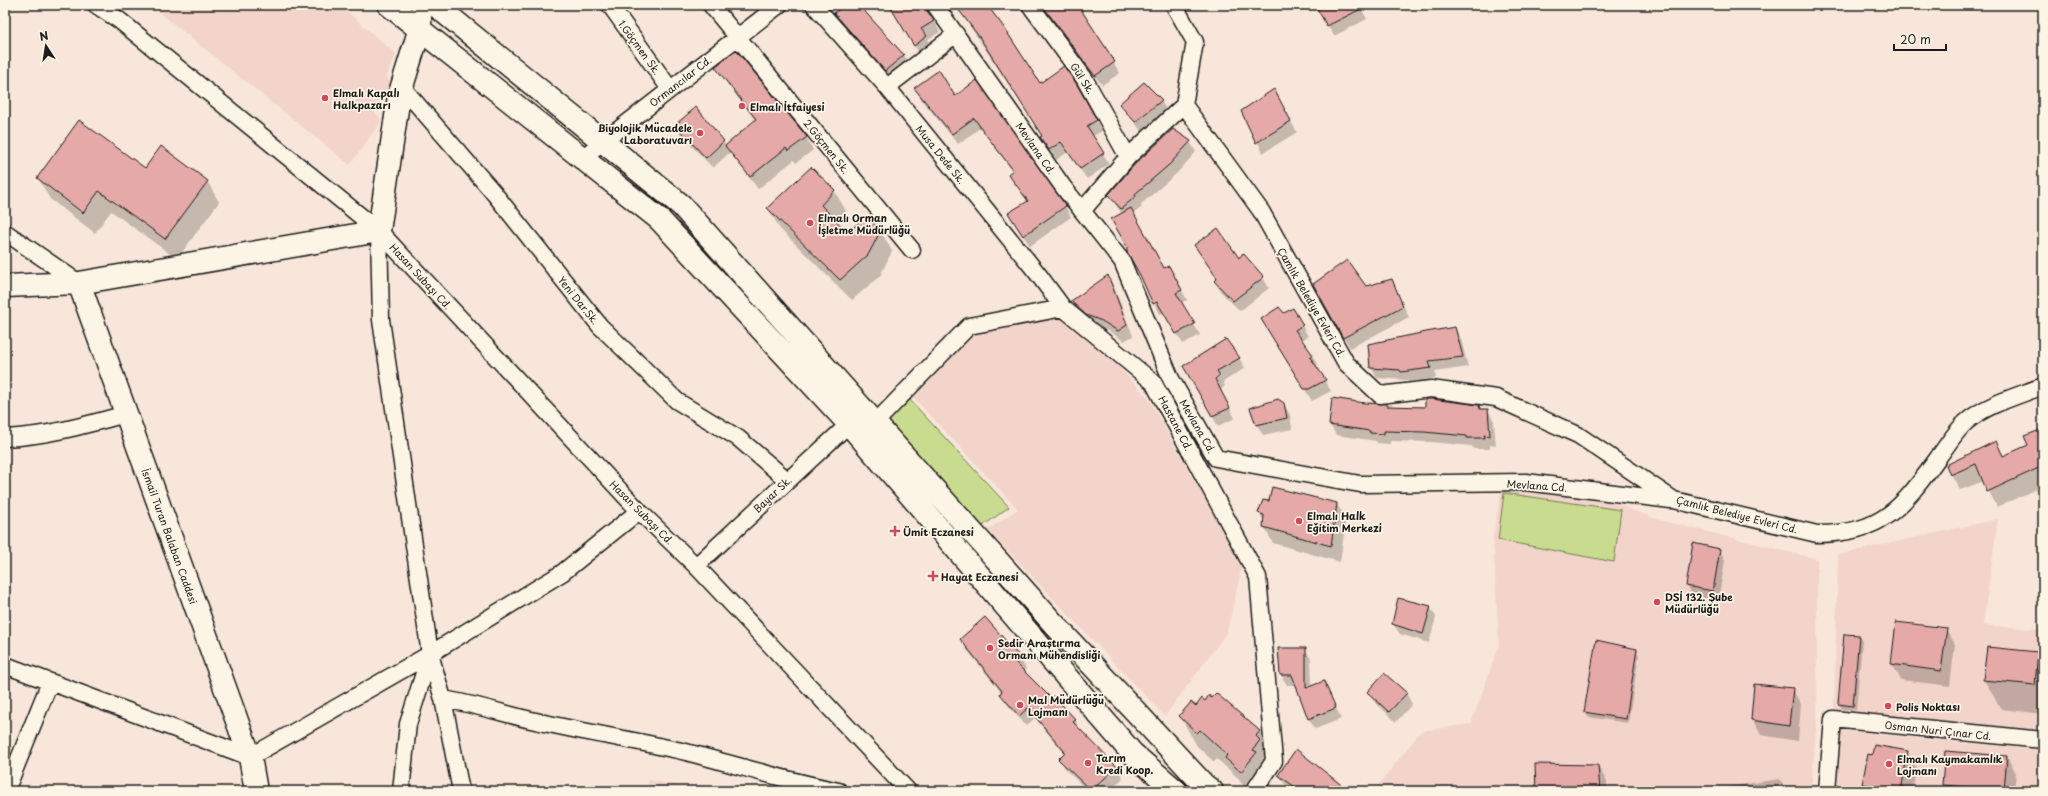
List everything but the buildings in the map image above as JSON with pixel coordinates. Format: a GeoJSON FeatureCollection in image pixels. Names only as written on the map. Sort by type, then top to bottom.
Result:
{"type":"FeatureCollection","features":[{"type":"Feature","properties":{"kind":"main road"},"geometry":{"type":"LineString","coordinates":[[389,5],[420,28],[658,219],[849,424],[1132,753],[1176,791]]}},
{"type":"Feature","properties":{"kind":"main road"},"geometry":{"type":"LineString","coordinates":[[5,286],[79,282],[379,230],[402,87],[420,28],[421,5]]}},
{"type":"Feature","properties":{"kind":"main road"},"geometry":{"type":"LineString","coordinates":[[435,5],[681,204],[1053,623],[1204,785],[1212,791]]}},
{"type":"Feature","properties":{"kind":"main road","name":"İsmail Turan Balaban Caddesi"},"geometry":{"type":"LineString","coordinates":[[79,282],[250,757],[256,791]]}},
{"type":"Feature","properties":{"kind":"street","name":"Hasan Subaşı Cd."},"geometry":{"type":"LineString","coordinates":[[96,5],[119,20],[379,230],[639,511],[696,566],[907,791]]}},
{"type":"Feature","properties":{"kind":"street","name":"1.Göçmen Sk."},"geometry":{"type":"LineString","coordinates":[[610,5],[670,89]]}},
{"type":"Feature","properties":{"kind":"street","name":"2.Göçmen Sk."},"geometry":{"type":"LineString","coordinates":[[711,5],[912,250]]}},
{"type":"Feature","properties":{"kind":"street","name":"Ormancılar Cd."},"geometry":{"type":"LineString","coordinates":[[582,158],[779,5]]}},
{"type":"Feature","properties":{"kind":"street","name":"Mevlana Cd."},"geometry":{"type":"LineString","coordinates":[[935,5],[1064,188],[1122,261],[1171,379],[1216,458],[1360,484],[1526,482],[1674,500]]}},
{"type":"Feature","properties":{"kind":"street","name":"Gül Sk."},"geometry":{"type":"LineString","coordinates":[[1030,5],[1084,78],[1128,157]]}},
{"type":"Feature","properties":{"kind":"street"},"geometry":{"type":"LineString","coordinates":[[1082,211],[1128,157],[1184,105],[1195,42],[1174,5]]}},
{"type":"Feature","properties":{"kind":"street","name":"Musa Dede Sk."},"geometry":{"type":"LineString","coordinates":[[822,7],[1038,274],[1063,308]]}},
{"type":"Feature","properties":{"kind":"street"},"geometry":{"type":"LineString","coordinates":[[887,87],[956,34]]}},
{"type":"Feature","properties":{"kind":"street","name":"Yeni Dar.Sk."},"geometry":{"type":"LineString","coordinates":[[402,87],[493,192],[600,326],[677,401],[738,438],[787,480]]}},
{"type":"Feature","properties":{"kind":"street","name":"Çamlık Belediye Evleri Cd."},"geometry":{"type":"LineString","coordinates":[[1184,105],[1260,212],[1346,363],[1380,396],[1431,389],[1496,398],[1578,435],[1674,500],[1817,534],[1840,534],[1865,528],[1885,518],[1904,503],[1966,422],[1982,410],[2043,386]]}},
{"type":"Feature","properties":{"kind":"street"},"geometry":{"type":"LineString","coordinates":[[379,230],[381,320],[430,654],[443,699],[461,791]]}},
{"type":"Feature","properties":{"kind":"street"},"geometry":{"type":"LineString","coordinates":[[5,232],[79,282]]}},
{"type":"Feature","properties":{"kind":"street"},"geometry":{"type":"LineString","coordinates":[[875,423],[969,326],[1063,308]]}},
{"type":"Feature","properties":{"kind":"street","name":"Hastane Cd."},"geometry":{"type":"LineString","coordinates":[[1063,308],[1153,382],[1258,577],[1274,761],[1254,791]]}},
{"type":"Feature","properties":{"kind":"street"},"geometry":{"type":"LineString","coordinates":[[1153,382],[1171,379]]}},
{"type":"Feature","properties":{"kind":"street"},"geometry":{"type":"LineString","coordinates":[[5,438],[21,437],[69,429],[126,414]]}},
{"type":"Feature","properties":{"kind":"street","name":"Bayar Sk."},"geometry":{"type":"LineString","coordinates":[[696,566],[849,424]]}},
{"type":"Feature","properties":{"kind":"street"},"geometry":{"type":"LineString","coordinates":[[5,665],[250,757],[430,654],[562,573],[639,511]]}},
{"type":"Feature","properties":{"kind":"street"},"geometry":{"type":"LineString","coordinates":[[401,791],[408,724],[430,654]]}},
{"type":"Feature","properties":{"kind":"street"},"geometry":{"type":"LineString","coordinates":[[6,791],[50,682]]}},
{"type":"Feature","properties":{"kind":"street"},"geometry":{"type":"LineString","coordinates":[[443,699],[470,704],[532,720],[687,753],[794,782],[839,791]]}},
{"type":"Feature","properties":{"kind":"street","name":"Osman Nuri Çınar Cd."},"geometry":{"type":"LineString","coordinates":[[1827,791],[1833,719],[2043,740]]}},
{"type":"Feature","properties":{"kind":"shaded area","name":"Elmalı Kapalı Halkpazarı"},"geometry":{"type":"Polygon","coordinates":[[[150,5],[339,5],[396,54],[386,77],[393,84],[374,112],[382,120],[350,165],[150,5]]]}},
{"type":"Feature","properties":{"kind":"shaded area"},"geometry":{"type":"Polygon","coordinates":[[[1058,317],[1118,366],[1149,399],[1242,566],[1227,632],[1165,716],[988,530],[1018,509],[914,398],[971,335],[1058,317]]]}},
{"type":"Feature","properties":{"kind":"shaded area","name":"DSİ 132. Şube Müdürlüğü"},"geometry":{"type":"Polygon","coordinates":[[[1502,489],[1600,498],[1659,520],[1817,559],[1817,716],[1811,791],[1374,791],[1421,731],[1471,724],[1499,645],[1493,536],[1502,489]]]}},
{"type":"Feature","properties":{"kind":"shaded area"},"geometry":{"type":"Polygon","coordinates":[[[1998,519],[1983,625],[2043,630],[2043,731],[1834,712],[1838,555],[1998,519]]]}},
{"type":"Feature","properties":{"kind":"shaded area"},"geometry":{"type":"Polygon","coordinates":[[[1841,730],[2043,750],[2043,791],[1837,791],[1841,730]]]}},
{"type":"Feature","properties":{"kind":"shaded area"},"geometry":{"type":"Polygon","coordinates":[[[649,780],[703,791],[646,791],[649,780]]]}},
{"type":"Feature","properties":{"kind":"green space"},"geometry":{"type":"Polygon","coordinates":[[[910,400],[1009,507],[980,528],[885,424],[910,400]]]}},
{"type":"Feature","properties":{"kind":"green space"},"geometry":{"type":"Polygon","coordinates":[[[1504,493],[1621,510],[1614,562],[1498,540],[1504,493]]]}},
{"type":"Feature","properties":{"kind":"place","name":"Elmalı Kapalı Halkpazarı"},"geometry":{"type":"Point","coordinates":[325,98]}},
{"type":"Feature","properties":{"kind":"place","name":"Elmalı İtfaiyesi"},"geometry":{"type":"Point","coordinates":[742,106]}},
{"type":"Feature","properties":{"kind":"place","name":"Biyolojik Mücadele Laboratuvarı"},"geometry":{"type":"Point","coordinates":[700,133]}},
{"type":"Feature","properties":{"kind":"place","name":"Elmalı Orman İşletme Müdürlüğü"},"geometry":{"type":"Point","coordinates":[810,223]}},
{"type":"Feature","properties":{"kind":"place","name":"Elmalı Halk Eğitim Merkezi"},"geometry":{"type":"Point","coordinates":[1299,521]}},
{"type":"Feature","properties":{"kind":"place","name":"Ümit Eczanesi"},"geometry":{"type":"Point","coordinates":[895,531]}},
{"type":"Feature","properties":{"kind":"place","name":"Hayat Eczanesi"},"geometry":{"type":"Point","coordinates":[933,576]}},
{"type":"Feature","properties":{"kind":"place","name":"DSİ 132. Şube Müdürlüğü"},"geometry":{"type":"Point","coordinates":[1657,602]}},
{"type":"Feature","properties":{"kind":"place","name":"Sedir Araştırma Ormanı Mühendisliği"},"geometry":{"type":"Point","coordinates":[990,648]}},
{"type":"Feature","properties":{"kind":"place","name":"Mal Müdürlüğü Lojmanı"},"geometry":{"type":"Point","coordinates":[1020,705]}},
{"type":"Feature","properties":{"kind":"place","name":"Polis Noktası"},"geometry":{"type":"Point","coordinates":[1888,706]}},
{"type":"Feature","properties":{"kind":"place","name":"Tarım Kredi Koop."},"geometry":{"type":"Point","coordinates":[1088,763]}},
{"type":"Feature","properties":{"kind":"place","name":"Elmalı Kaymakamlık Lojmanı"},"geometry":{"type":"Point","coordinates":[1889,764]}}]}
